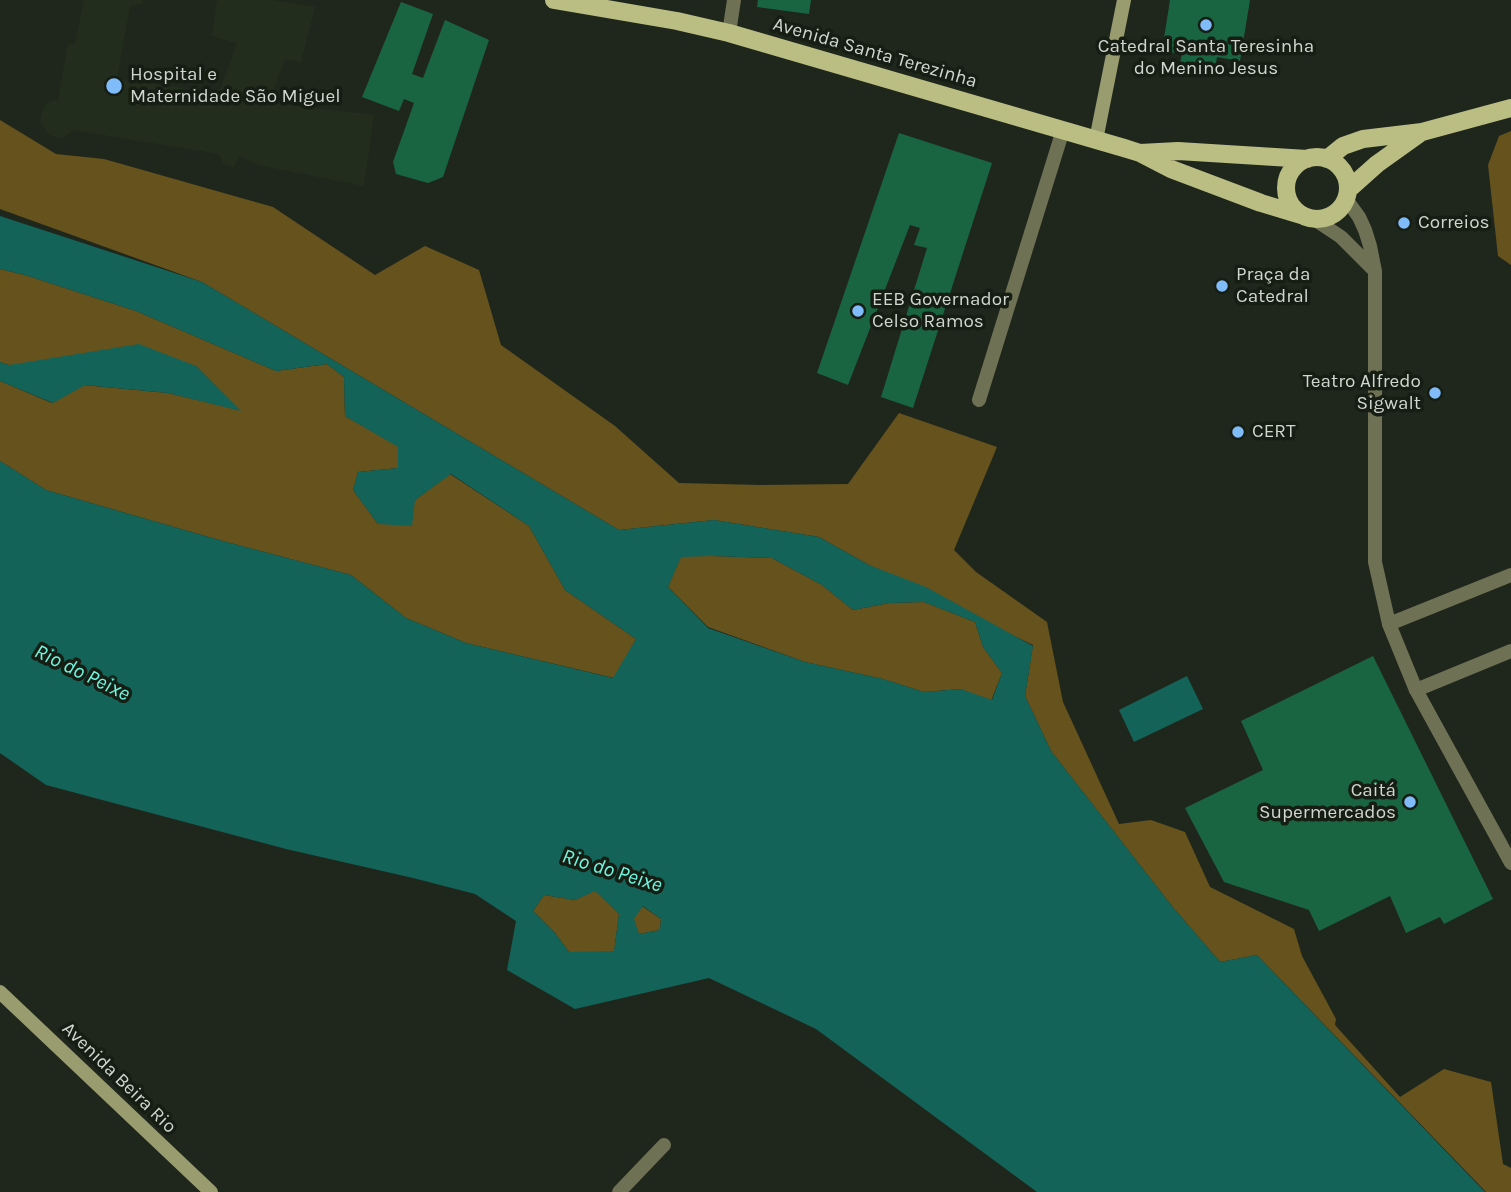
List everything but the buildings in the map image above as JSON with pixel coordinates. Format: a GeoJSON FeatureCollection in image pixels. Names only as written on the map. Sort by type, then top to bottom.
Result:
{"type":"FeatureCollection","features":[{"type":"Feature","properties":{"kind":"main road","name":"Avenida Santa Terezinha"},"geometry":{"type":"LineString","coordinates":[[554,0],[677,21],[729,33],[1140,153],[1171,169],[1309,218]]}},
{"type":"Feature","properties":{"kind":"main road"},"geometry":{"type":"LineString","coordinates":[[1327,159],[1343,146],[1363,139],[1422,132],[1511,108]]}},
{"type":"Feature","properties":{"kind":"main road"},"geometry":{"type":"LineString","coordinates":[[1347,194],[1347,179],[1343,171],[1336,163],[1327,159],[1307,159],[1298,164],[1287,182],[1289,202],[1296,211],[1309,218],[1325,219],[1341,208],[1347,194],[1377,164],[1422,132]]}},
{"type":"Feature","properties":{"kind":"main road","name":"Avenida Santa Terezinha"},"geometry":{"type":"LineString","coordinates":[[1140,153],[1178,150],[1307,159]]}},
{"type":"Feature","properties":{"kind":"street"},"geometry":{"type":"LineString","coordinates":[[729,33],[734,0]]}},
{"type":"Feature","properties":{"kind":"street"},"geometry":{"type":"LineString","coordinates":[[1096,140],[1124,0]]}},
{"type":"Feature","properties":{"kind":"street"},"geometry":{"type":"LineString","coordinates":[[979,400],[1063,130]]}},
{"type":"Feature","properties":{"kind":"street"},"geometry":{"type":"LineString","coordinates":[[1347,194],[1365,230],[1375,271],[1375,562],[1389,624],[1416,690],[1511,863]]}},
{"type":"Feature","properties":{"kind":"street"},"geometry":{"type":"LineString","coordinates":[[1309,218],[1340,237],[1375,271]]}},
{"type":"Feature","properties":{"kind":"street"},"geometry":{"type":"LineString","coordinates":[[1389,624],[1511,575]]}},
{"type":"Feature","properties":{"kind":"street"},"geometry":{"type":"LineString","coordinates":[[1416,690],[1511,650]]}},
{"type":"Feature","properties":{"kind":"street","name":"Avenida Beira Rio"},"geometry":{"type":"LineString","coordinates":[[0,992],[211,1192]]}},
{"type":"Feature","properties":{"kind":"street"},"geometry":{"type":"LineString","coordinates":[[619,1192],[664,1145]]}},
{"type":"Feature","properties":{"kind":"shaded area","name":"Hospital e Maternidade São Miguel"},"geometry":{"type":"Polygon","coordinates":[[[84,0],[143,0],[143,4],[130,6],[117,79],[219,93],[237,43],[212,36],[217,0],[272,0],[315,7],[301,62],[285,59],[269,103],[374,115],[364,186],[258,165],[239,156],[234,167],[223,164],[219,154],[73,130],[63,138],[52,136],[40,122],[42,112],[46,104],[58,100],[68,44],[75,45],[84,0]]]}},
{"type":"Feature","properties":{"kind":"shaded area"},"geometry":{"type":"Polygon","coordinates":[[[0,120],[56,154],[104,159],[273,207],[375,275],[425,246],[479,270],[501,345],[615,426],[679,483],[848,484],[899,413],[997,447],[954,550],[976,572],[1047,622],[1063,702],[1119,824],[1151,820],[1185,832],[1210,887],[1294,929],[1302,956],[1336,1019],[1335,1025],[1400,1097],[1444,1069],[1491,1082],[1503,1164],[1511,1168],[1511,1192],[1486,1192],[1257,955],[1220,962],[1171,905],[1051,751],[1025,696],[1033,645],[869,565],[819,537],[714,520],[619,530],[202,282],[0,209],[0,120]]]}},
{"type":"Feature","properties":{"kind":"shaded area"},"geometry":{"type":"Polygon","coordinates":[[[1511,131],[1511,265],[1498,256],[1488,165],[1499,136],[1511,131]]]}},
{"type":"Feature","properties":{"kind":"shaded area"},"geometry":{"type":"Polygon","coordinates":[[[0,269],[136,311],[276,371],[327,364],[344,377],[345,416],[398,446],[398,468],[358,472],[353,490],[378,524],[450,474],[529,526],[565,590],[636,639],[614,678],[466,643],[406,618],[351,575],[46,490],[0,461],[0,381],[52,403],[84,385],[168,393],[239,410],[196,366],[9,365],[0,362],[0,269]]]}},
{"type":"Feature","properties":{"kind":"shaded area"},"geometry":{"type":"Polygon","coordinates":[[[681,556],[772,558],[822,585],[853,610],[889,603],[924,602],[975,622],[983,647],[1002,673],[991,701],[961,689],[924,692],[883,679],[805,662],[708,627],[668,587],[681,556]]]}},
{"type":"Feature","properties":{"kind":"shaded area"},"geometry":{"type":"Polygon","coordinates":[[[595,890],[619,914],[614,952],[569,952],[533,911],[544,895],[575,900],[595,890]]]}},
{"type":"Feature","properties":{"kind":"shaded area"},"geometry":{"type":"Polygon","coordinates":[[[642,906],[661,919],[660,930],[639,934],[633,919],[642,906]]]}},
{"type":"Feature","properties":{"kind":"water","name":"Rio do Peixe"},"geometry":{"type":"Polygon","coordinates":[[[0,216],[202,282],[619,530],[714,520],[819,537],[869,565],[926,587],[1033,646],[1025,696],[1051,751],[1171,905],[1220,962],[1257,955],[1485,1192],[1037,1192],[816,1029],[709,978],[575,1009],[507,970],[516,921],[475,894],[286,849],[46,785],[0,753],[0,461],[46,490],[351,575],[406,618],[466,643],[613,678],[636,639],[565,590],[529,526],[451,474],[415,500],[412,526],[378,524],[353,490],[358,472],[398,468],[398,447],[345,416],[344,377],[327,364],[276,371],[136,311],[0,269],[0,216]],[[681,557],[668,587],[708,628],[805,662],[883,679],[924,692],[961,689],[992,700],[1002,673],[983,647],[975,622],[924,602],[889,603],[853,610],[822,585],[772,558],[681,557]],[[595,891],[575,900],[544,895],[533,911],[569,952],[614,951],[619,914],[595,891]],[[643,906],[634,919],[639,934],[660,930],[661,919],[643,906]]]}},
{"type":"Feature","properties":{"kind":"water"},"geometry":{"type":"Polygon","coordinates":[[[139,344],[196,366],[241,411],[168,393],[85,385],[53,403],[0,381],[0,362],[9,365],[139,344]]]}},
{"type":"Feature","properties":{"kind":"water"},"geometry":{"type":"Polygon","coordinates":[[[1187,676],[1203,709],[1134,742],[1119,710],[1187,676]]]}},
{"type":"Feature","properties":{"kind":"place","name":"Catedral Santa Teresinha do Menino Jesus"},"geometry":{"type":"Point","coordinates":[1206,25]}},
{"type":"Feature","properties":{"kind":"place","name":"Hospital e Maternidade São Miguel"},"geometry":{"type":"Point","coordinates":[114,86]}},
{"type":"Feature","properties":{"kind":"place","name":"Correios"},"geometry":{"type":"Point","coordinates":[1404,223]}},
{"type":"Feature","properties":{"kind":"place","name":"Praça da Catedral"},"geometry":{"type":"Point","coordinates":[1222,286]}},
{"type":"Feature","properties":{"kind":"place","name":"EEB Governador Celso Ramos"},"geometry":{"type":"Point","coordinates":[858,311]}},
{"type":"Feature","properties":{"kind":"place","name":"Teatro Alfredo Sigwalt"},"geometry":{"type":"Point","coordinates":[1435,393]}},
{"type":"Feature","properties":{"kind":"place","name":"CERT"},"geometry":{"type":"Point","coordinates":[1238,432]}},
{"type":"Feature","properties":{"kind":"place","name":"Caitá Supermercados"},"geometry":{"type":"Point","coordinates":[1410,802]}}]}
